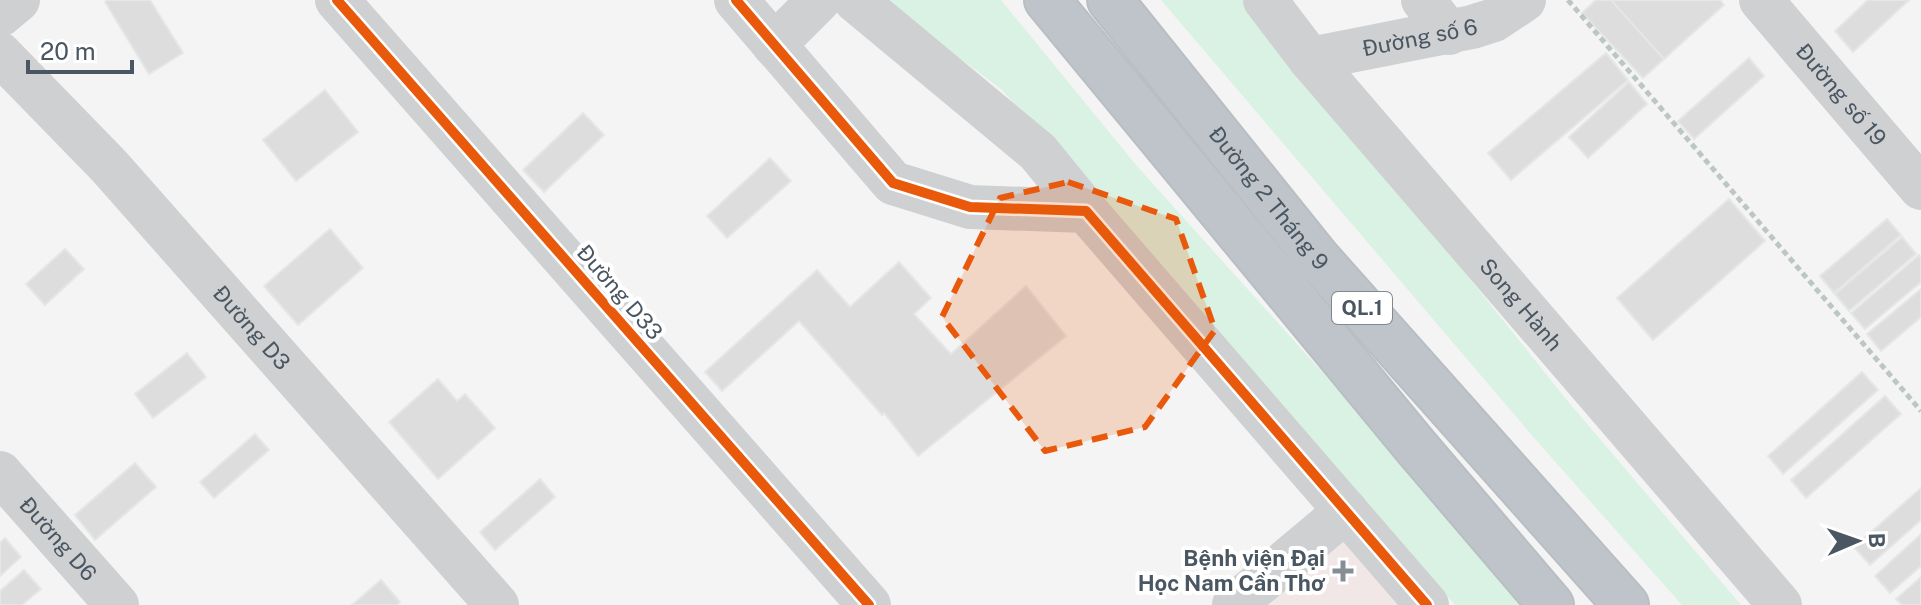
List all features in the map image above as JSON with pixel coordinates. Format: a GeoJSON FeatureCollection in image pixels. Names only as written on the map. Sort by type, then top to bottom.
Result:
{"type":"FeatureCollection","features":[{"type":"Feature","properties":{"kind":"highway","name":"Đường 2 Tháng 9"},"geometry":{"type":"LineString","coordinates":[[1047,0],[1416,447],[1551,605]]}},
{"type":"Feature","properties":{"kind":"highway","name":"Đường 2 Tháng 9"},"geometry":{"type":"LineString","coordinates":[[1110,0],[1318,259],[1626,605]]}},
{"type":"Feature","properties":{"kind":"street"},"geometry":{"type":"LineString","coordinates":[[0,15],[18,0]]}},
{"type":"Feature","properties":{"kind":"street"},"geometry":{"type":"LineString","coordinates":[[736,0],[893,183],[970,207],[1086,211]]}},
{"type":"Feature","properties":{"kind":"street"},"geometry":{"type":"LineString","coordinates":[[774,45],[819,0]]}},
{"type":"Feature","properties":{"kind":"street"},"geometry":{"type":"LineString","coordinates":[[855,0],[1038,152],[1427,605]]}},
{"type":"Feature","properties":{"kind":"street","name":"Song Hành"},"geometry":{"type":"LineString","coordinates":[[1265,0],[1310,59],[1780,605]]}},
{"type":"Feature","properties":{"kind":"street","name":"Đường số 6"},"geometry":{"type":"LineString","coordinates":[[1310,59],[1436,16],[1494,20],[1524,0]]}},
{"type":"Feature","properties":{"kind":"street","name":"Đường số 19"},"geometry":{"type":"LineString","coordinates":[[1761,0],[1921,188]]}},
{"type":"Feature","properties":{"kind":"street","name":"Đường D33"},"geometry":{"type":"LineString","coordinates":[[339,2],[869,605]]}},
{"type":"Feature","properties":{"kind":"street","name":"Đường D3"},"geometry":{"type":"LineString","coordinates":[[0,54],[109,166],[497,605]]}},
{"type":"Feature","properties":{"kind":"street","name":"Đường D6"},"geometry":{"type":"LineString","coordinates":[[0,473],[117,605]]}},
{"type":"Feature","properties":{"kind":"street"},"geometry":{"type":"LineString","coordinates":[[1234,605],[1346,511]]}},
{"type":"Feature","properties":{"kind":"path"},"geometry":{"type":"LineString","coordinates":[[1568,0],[1921,411]]}},
{"type":"Feature","properties":{"kind":"highlighted area"},"geometry":{"type":"Polygon","coordinates":[[[1068,182],[1176,219],[1215,330],[1145,427],[1045,451],[942,317],[1000,198],[1068,182]]]}},
{"type":"Feature","properties":{"kind":"shaded area","name":"Bệnh viện Đại Học Nam Cần Thơ"},"geometry":{"type":"Polygon","coordinates":[[[1348,536],[1407,605],[1269,605],[1348,536]]]}},
{"type":"Feature","properties":{"kind":"green space"},"geometry":{"type":"Polygon","coordinates":[[[882,0],[1001,0],[1136,165],[1341,393],[1520,605],[1455,605],[1169,275],[1001,89],[882,0]]]}},
{"type":"Feature","properties":{"kind":"green space"},"geometry":{"type":"Polygon","coordinates":[[[1161,0],[1243,0],[1301,67],[1565,398],[1741,605],[1682,605],[1536,440],[1161,0]]]}},
{"type":"Feature","properties":{"kind":"building"},"geometry":{"type":"Polygon","coordinates":[[[150,0],[183,53],[149,74],[105,2],[150,0]]]}},
{"type":"Feature","properties":{"kind":"building"},"geometry":{"type":"Polygon","coordinates":[[[1596,0],[1611,0],[1664,59],[1643,78],[1582,13],[1596,0]]]}},
{"type":"Feature","properties":{"kind":"building"},"geometry":{"type":"Polygon","coordinates":[[[1611,0],[1720,0],[1724,5],[1664,59],[1611,0]]]}},
{"type":"Feature","properties":{"kind":"building"},"geometry":{"type":"Polygon","coordinates":[[[1868,0],[1909,0],[1853,52],[1835,31],[1868,0]]]}},
{"type":"Feature","properties":{"kind":"building"},"geometry":{"type":"Polygon","coordinates":[[[1606,53],[1628,80],[1511,180],[1488,153],[1606,53]]]}},
{"type":"Feature","properties":{"kind":"building"},"geometry":{"type":"Polygon","coordinates":[[[1749,58],[1764,76],[1694,139],[1678,121],[1749,58]]]}},
{"type":"Feature","properties":{"kind":"building"},"geometry":{"type":"Polygon","coordinates":[[[1629,82],[1647,104],[1588,158],[1569,137],[1629,82]]]}},
{"type":"Feature","properties":{"kind":"building"},"geometry":{"type":"Polygon","coordinates":[[[325,90],[358,132],[296,181],[263,140],[325,90]]]}},
{"type":"Feature","properties":{"kind":"building"},"geometry":{"type":"Polygon","coordinates":[[[583,113],[604,135],[544,192],[523,170],[583,113]]]}},
{"type":"Feature","properties":{"kind":"building"},"geometry":{"type":"Polygon","coordinates":[[[770,158],[791,181],[727,238],[707,216],[770,158]]]}},
{"type":"Feature","properties":{"kind":"building"},"geometry":{"type":"Polygon","coordinates":[[[1729,199],[1765,241],[1653,340],[1617,298],[1729,199]]]}},
{"type":"Feature","properties":{"kind":"building"},"geometry":{"type":"Polygon","coordinates":[[[1887,219],[1901,235],[1834,293],[1820,276],[1887,219]]]}},
{"type":"Feature","properties":{"kind":"building"},"geometry":{"type":"Polygon","coordinates":[[[330,229],[363,268],[298,325],[264,286],[330,229]]]}},
{"type":"Feature","properties":{"kind":"building"},"geometry":{"type":"Polygon","coordinates":[[[1902,237],[1916,254],[1849,311],[1835,294],[1902,237]]]}},
{"type":"Feature","properties":{"kind":"building"},"geometry":{"type":"Polygon","coordinates":[[[65,249],[84,269],[45,305],[26,284],[65,249]]]}},
{"type":"Feature","properties":{"kind":"building"},"geometry":{"type":"Polygon","coordinates":[[[1919,255],[1921,282],[1865,329],[1851,313],[1919,255]]]}},
{"type":"Feature","properties":{"kind":"building"},"geometry":{"type":"Polygon","coordinates":[[[899,262],[931,298],[914,314],[951,354],[1026,286],[1066,336],[918,456],[884,413],[882,415],[799,321],[722,391],[705,372],[817,270],[850,307],[899,262]]]}},
{"type":"Feature","properties":{"kind":"building"},"geometry":{"type":"Polygon","coordinates":[[[1921,289],[1921,317],[1881,351],[1867,334],[1921,289]]]}},
{"type":"Feature","properties":{"kind":"building"},"geometry":{"type":"Polygon","coordinates":[[[187,353],[206,377],[153,418],[135,394],[187,353]]]}},
{"type":"Feature","properties":{"kind":"building"},"geometry":{"type":"Polygon","coordinates":[[[1862,372],[1878,390],[1783,474],[1768,456],[1862,372]]]}},
{"type":"Feature","properties":{"kind":"building"},"geometry":{"type":"Polygon","coordinates":[[[438,379],[457,401],[465,394],[495,428],[438,479],[389,422],[438,379]]]}},
{"type":"Feature","properties":{"kind":"building"},"geometry":{"type":"Polygon","coordinates":[[[1885,396],[1901,414],[1806,498],[1791,480],[1885,396]]]}},
{"type":"Feature","properties":{"kind":"building"},"geometry":{"type":"Polygon","coordinates":[[[255,434],[269,450],[214,498],[200,482],[255,434]]]}},
{"type":"Feature","properties":{"kind":"building"},"geometry":{"type":"Polygon","coordinates":[[[135,463],[156,487],[95,540],[75,515],[135,463]]]}},
{"type":"Feature","properties":{"kind":"building"},"geometry":{"type":"Polygon","coordinates":[[[540,479],[555,497],[495,550],[480,532],[540,479]]]}},
{"type":"Feature","properties":{"kind":"building"},"geometry":{"type":"Polygon","coordinates":[[[1921,488],[1921,520],[1870,565],[1854,547],[1921,488]]]}},
{"type":"Feature","properties":{"kind":"building"},"geometry":{"type":"Polygon","coordinates":[[[1921,534],[1921,566],[1890,593],[1875,576],[1921,534]]]}},
{"type":"Feature","properties":{"kind":"building"},"geometry":{"type":"Polygon","coordinates":[[[5,538],[21,557],[0,576],[0,543],[5,538]]]}},
{"type":"Feature","properties":{"kind":"building"},"geometry":{"type":"Polygon","coordinates":[[[24,570],[41,589],[22,605],[0,605],[0,591],[24,570]]]}},
{"type":"Feature","properties":{"kind":"building"},"geometry":{"type":"Polygon","coordinates":[[[1921,577],[1921,605],[1902,605],[1896,599],[1921,577]]]}},
{"type":"Feature","properties":{"kind":"building"},"geometry":{"type":"Polygon","coordinates":[[[381,580],[400,602],[397,605],[352,605],[381,580]]]}},
{"type":"Feature","properties":{"kind":"cycle path"},"geometry":{"type":"LineString","coordinates":[[337,0],[869,605]]}},
{"type":"Feature","properties":{"kind":"cycle path"},"geometry":{"type":"LineString","coordinates":[[736,0],[893,183],[970,207],[1086,211],[1427,605]]}},
{"type":"Feature","properties":{"kind":"place","name":"Bệnh viện Đại Học Nam Cần Thơ"},"geometry":{"type":"Point","coordinates":[1343,571]}}]}
